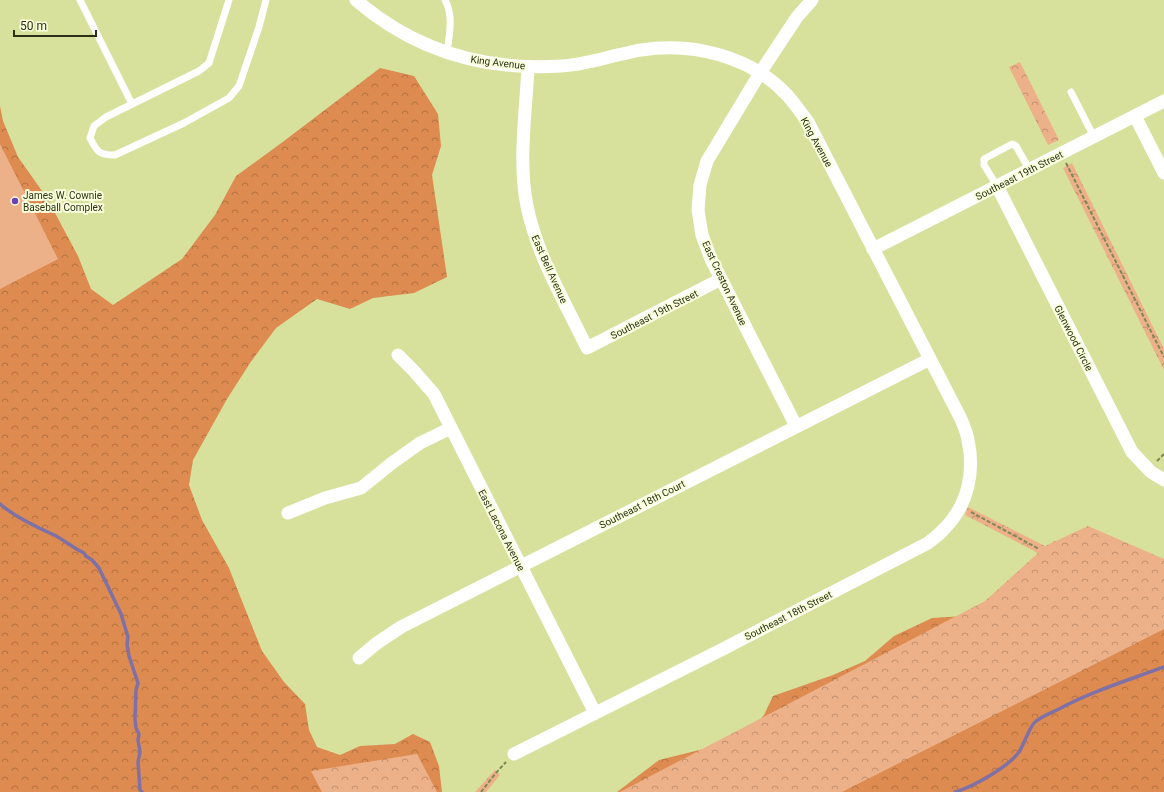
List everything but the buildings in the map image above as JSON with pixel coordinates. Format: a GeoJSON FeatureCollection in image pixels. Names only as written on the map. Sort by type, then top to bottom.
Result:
{"type":"FeatureCollection","features":[{"type":"Feature","properties":{"kind":"street","name":"King Avenue"},"geometry":{"type":"LineString","coordinates":[[356,0],[390,26],[413,39],[447,53],[470,60],[500,65],[528,67],[562,66],[640,50],[677,47],[714,52],[735,59],[760,73],[788,96],[808,122],[956,411]]}},
{"type":"Feature","properties":{"kind":"street","name":"East Creston Avenue"},"geometry":{"type":"LineString","coordinates":[[796,426],[711,259],[702,235],[698,210],[700,185],[707,161],[760,73],[797,17],[812,0]]}},
{"type":"Feature","properties":{"kind":"street","name":"East Bell Avenue"},"geometry":{"type":"LineString","coordinates":[[528,67],[523,155],[524,180],[532,230],[541,253],[587,348]]}},
{"type":"Feature","properties":{"kind":"street","name":"Southeast 19th Street"},"geometry":{"type":"LineString","coordinates":[[873,249],[1164,101]]}},
{"type":"Feature","properties":{"kind":"street"},"geometry":{"type":"LineString","coordinates":[[1135,116],[1164,173]]}},
{"type":"Feature","properties":{"kind":"street","name":"Glenwood Circle"},"geometry":{"type":"LineString","coordinates":[[997,186],[1132,452],[1151,472],[1164,480]]}},
{"type":"Feature","properties":{"kind":"street","name":"Southeast 19th Street"},"geometry":{"type":"LineString","coordinates":[[587,348],[721,280]]}},
{"type":"Feature","properties":{"kind":"street","name":"East Lacona Avenue"},"geometry":{"type":"LineString","coordinates":[[398,356],[413,370],[434,394],[595,713]]}},
{"type":"Feature","properties":{"kind":"street","name":"Southeast 18th Court"},"geometry":{"type":"LineString","coordinates":[[359,658],[376,643],[400,627],[930,359]]}},
{"type":"Feature","properties":{"kind":"street","name":"Southeast 18th Street"},"geometry":{"type":"LineString","coordinates":[[514,754],[721,650],[928,543],[943,531],[950,523],[961,506],[968,488],[971,458],[968,438],[961,419],[956,411]]}},
{"type":"Feature","properties":{"kind":"street"},"geometry":{"type":"LineString","coordinates":[[288,513],[325,498],[361,488],[420,442],[451,428]]}},
{"type":"Feature","properties":{"kind":"lane"},"geometry":{"type":"LineString","coordinates":[[80,0],[132,104]]}},
{"type":"Feature","properties":{"kind":"lane"},"geometry":{"type":"LineString","coordinates":[[229,0],[209,63],[199,71],[106,117],[94,126],[90,138],[96,150],[105,155],[115,155],[184,123],[229,98],[239,86],[259,27],[266,0]]}},
{"type":"Feature","properties":{"kind":"lane"},"geometry":{"type":"LineString","coordinates":[[445,0],[451,25],[447,53]]}},
{"type":"Feature","properties":{"kind":"lane"},"geometry":{"type":"LineString","coordinates":[[1071,92],[1094,137]]}},
{"type":"Feature","properties":{"kind":"lane"},"geometry":{"type":"LineString","coordinates":[[997,186],[984,165],[984,159],[1012,144],[1016,146],[1029,169]]}},
{"type":"Feature","properties":{"kind":"path"},"geometry":{"type":"LineString","coordinates":[[1061,153],[1164,357]]}},
{"type":"Feature","properties":{"kind":"path"},"geometry":{"type":"LineString","coordinates":[[961,506],[1039,548]]}},
{"type":"Feature","properties":{"kind":"path"},"geometry":{"type":"LineString","coordinates":[[481,792],[495,774],[514,754]]}},
{"type":"Feature","properties":{"kind":"green space"},"geometry":{"type":"Polygon","coordinates":[[[1020,62],[1059,140],[1048,145],[1009,67],[1020,62]]]}},
{"type":"Feature","properties":{"kind":"green space"},"geometry":{"type":"Polygon","coordinates":[[[380,68],[414,76],[438,114],[441,146],[432,175],[447,277],[414,293],[373,298],[350,309],[317,299],[276,328],[250,363],[227,399],[193,460],[189,485],[202,520],[229,568],[262,651],[284,682],[305,704],[309,730],[317,747],[340,755],[360,746],[395,744],[413,734],[430,742],[439,766],[442,792],[0,792],[0,106],[3,121],[18,157],[47,198],[78,256],[91,289],[113,305],[182,259],[215,215],[236,176],[380,68]]]}},
{"type":"Feature","properties":{"kind":"green space","name":"James W. Cownie Baseball Complex"},"geometry":{"type":"Polygon","coordinates":[[[0,144],[58,259],[0,289],[0,144]]]}},
{"type":"Feature","properties":{"kind":"green space"},"geometry":{"type":"Polygon","coordinates":[[[1072,163],[1164,349],[1164,370],[1063,168],[1072,163]]]}},
{"type":"Feature","properties":{"kind":"green space"},"geometry":{"type":"Polygon","coordinates":[[[968,507],[1045,546],[1088,526],[1164,559],[1164,629],[842,792],[620,792],[985,601],[1038,553],[965,515],[968,507]]]}},
{"type":"Feature","properties":{"kind":"green space"},"geometry":{"type":"Polygon","coordinates":[[[1054,541],[1095,544],[1164,593],[1164,792],[617,792],[659,760],[744,739],[764,715],[773,696],[833,675],[865,661],[894,636],[932,618],[964,616],[991,610],[1033,567],[1054,541]]]}},
{"type":"Feature","properties":{"kind":"green space"},"geometry":{"type":"Polygon","coordinates":[[[417,754],[437,792],[322,792],[311,771],[417,754]]]}},
{"type":"Feature","properties":{"kind":"green space"},"geometry":{"type":"Polygon","coordinates":[[[495,770],[500,775],[486,792],[475,792],[495,770]]]}},
{"type":"Feature","properties":{"kind":"waterway"},"geometry":{"type":"LineString","coordinates":[[0,504],[18,517],[56,536],[84,553],[99,568],[121,614],[128,637],[127,644],[129,656],[138,683],[136,690],[135,720],[136,728],[139,734],[138,740],[140,752],[138,762],[140,790],[142,792]]}},
{"type":"Feature","properties":{"kind":"waterway"},"geometry":{"type":"LineString","coordinates":[[955,792],[980,781],[999,770],[1014,758],[1019,752],[1033,724],[1041,718],[1097,691],[1164,667]]}},
{"type":"Feature","properties":{"kind":"place","name":"James W. Cownie Baseball Complex"},"geometry":{"type":"Point","coordinates":[15,201]}}]}
